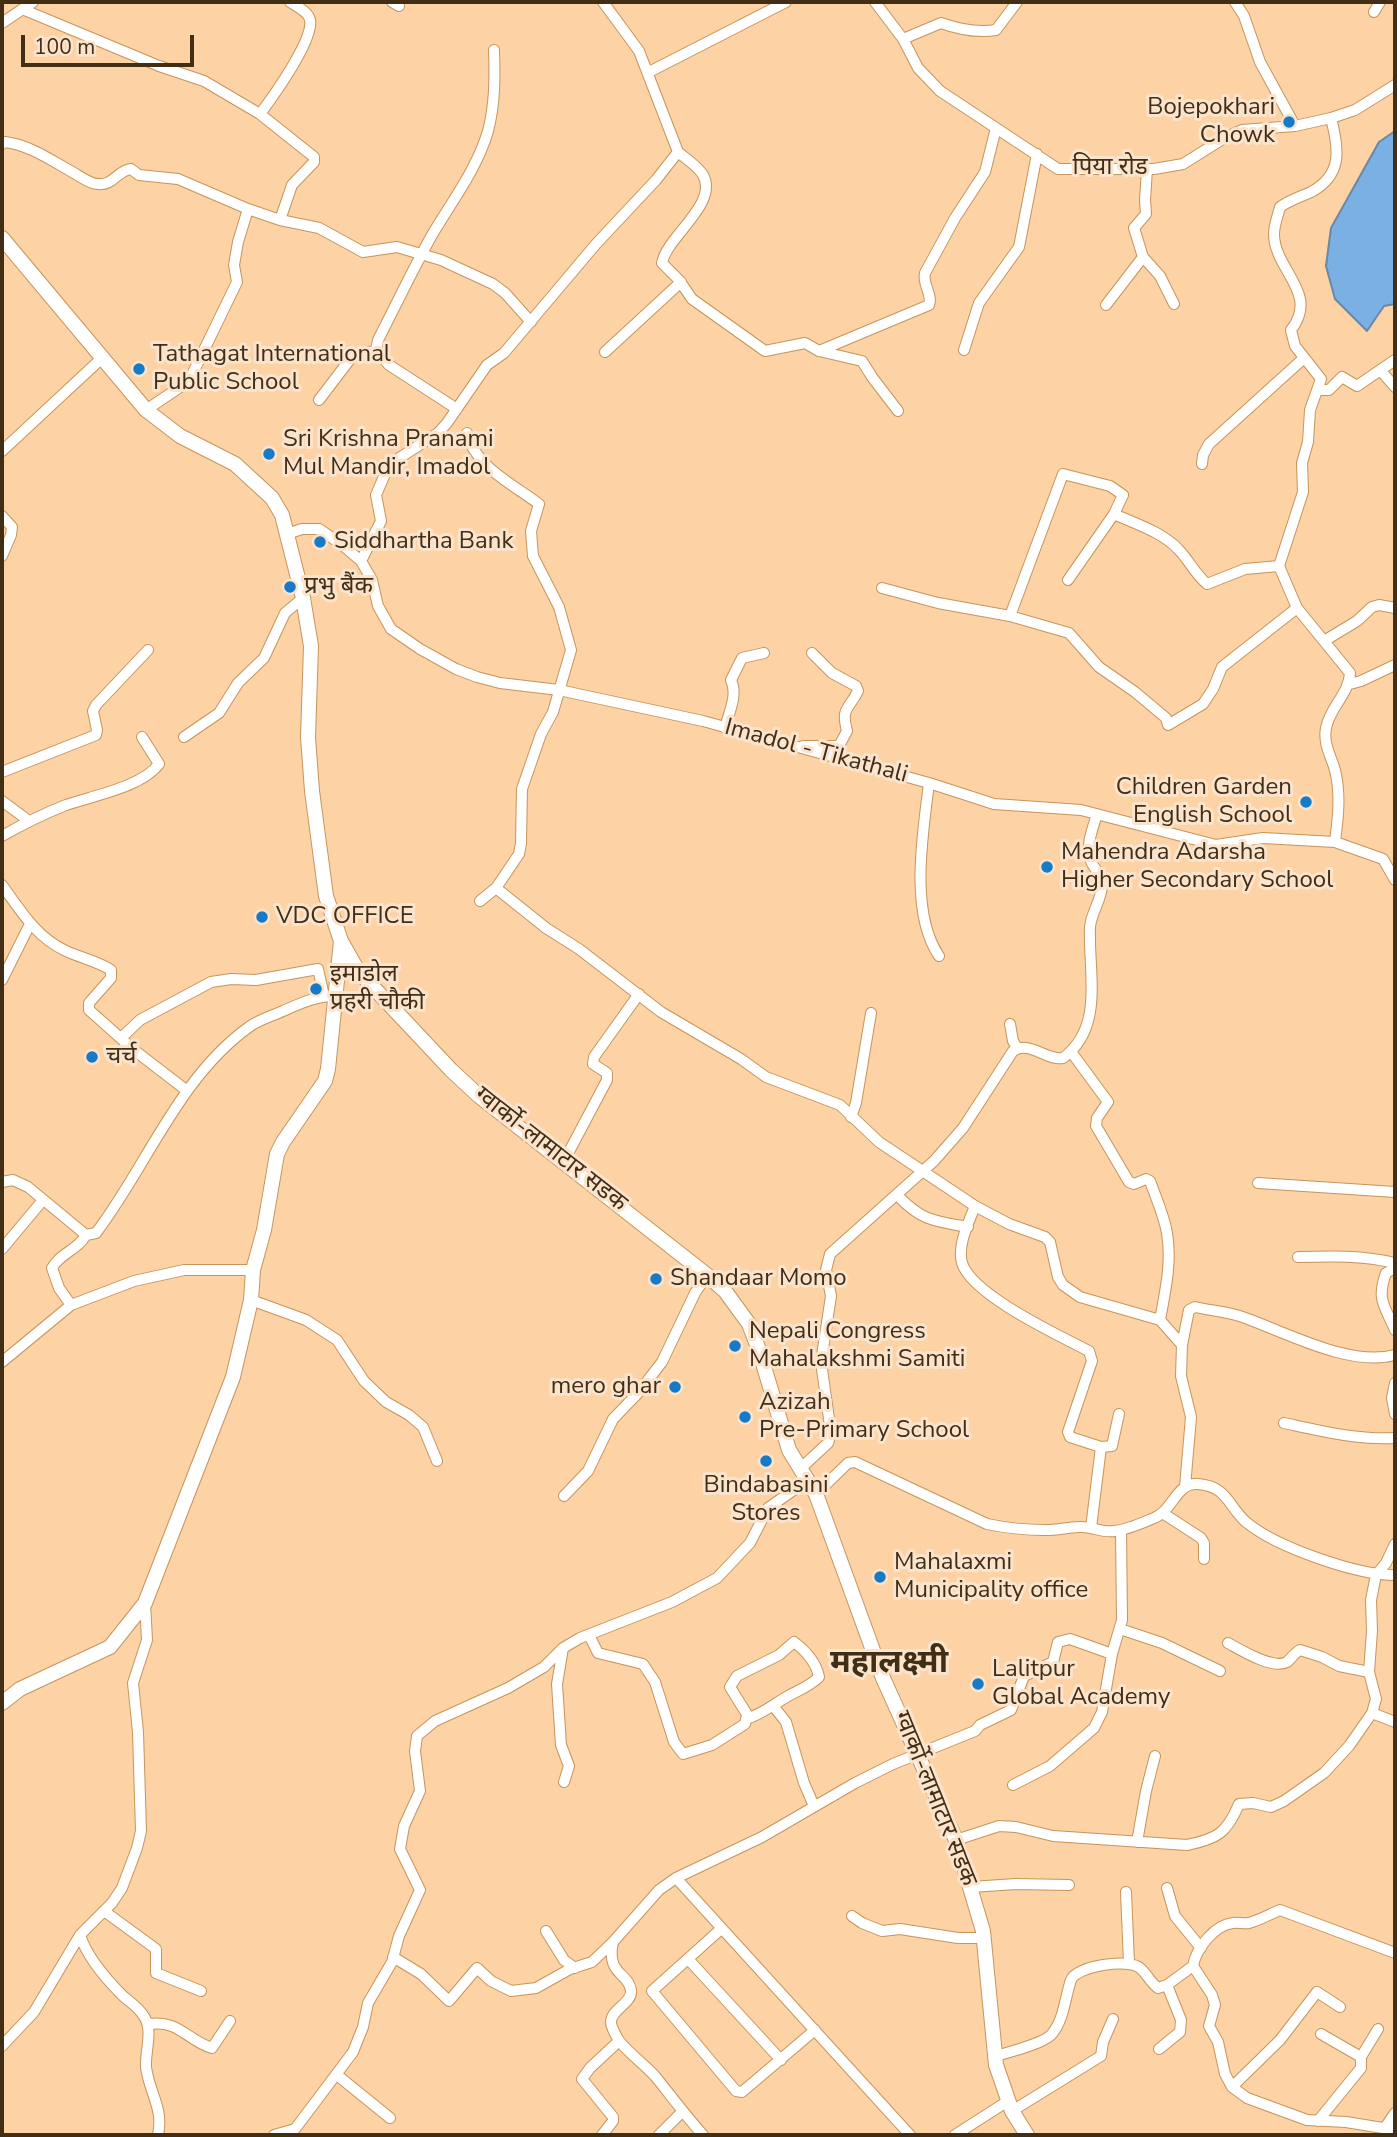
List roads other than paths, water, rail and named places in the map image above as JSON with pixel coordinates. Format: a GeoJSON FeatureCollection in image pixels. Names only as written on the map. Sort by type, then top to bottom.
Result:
{"type":"FeatureCollection","features":[{"type":"Feature","properties":{"kind":"main road","name":"ग्वार्को-लामाटार सडक"},"geometry":{"type":"LineString","coordinates":[[2,238],[146,410],[180,436],[235,464],[272,498],[282,515],[303,598],[311,646],[308,737],[326,896],[341,941],[358,971],[478,1096],[707,1275],[724,1291],[749,1324],[789,1450],[808,1481],[883,1678],[956,1840],[984,1938],[996,2056],[1010,2106],[1027,2135]]}},
{"type":"Feature","properties":{"kind":"main road"},"geometry":{"type":"LineString","coordinates":[[2,1703],[20,1689],[110,1647],[145,1603],[233,1377],[251,1300],[253,1270],[264,1230],[277,1154],[325,1081],[328,1069],[329,996],[341,941]]}},
{"type":"Feature","properties":{"kind":"street"},"geometry":{"type":"LineString","coordinates":[[2,23],[33,2]]}},
{"type":"Feature","properties":{"kind":"street"},"geometry":{"type":"LineString","coordinates":[[260,114],[299,56],[310,24],[307,15],[290,2]]}},
{"type":"Feature","properties":{"kind":"street"},"geometry":{"type":"LineString","coordinates":[[603,2],[639,51],[678,152],[703,174],[703,200],[671,242],[662,263],[698,304],[765,351],[805,343],[819,351],[862,361],[898,411]]}},
{"type":"Feature","properties":{"kind":"street"},"geometry":{"type":"LineString","coordinates":[[649,72],[786,2]]}},
{"type":"Feature","properties":{"kind":"street","name":"पिया रोड"},"geometry":{"type":"LineString","coordinates":[[875,2],[903,39],[918,68],[940,91],[1058,169],[1147,169],[1183,164],[1226,136],[1241,130],[1295,126],[1331,118],[1355,110],[1395,85]]}},
{"type":"Feature","properties":{"kind":"street"},"geometry":{"type":"LineString","coordinates":[[903,39],[941,23],[956,29],[984,32],[996,30],[1017,2]]}},
{"type":"Feature","properties":{"kind":"street"},"geometry":{"type":"LineString","coordinates":[[1235,2],[1244,16],[1260,62],[1295,126]]}},
{"type":"Feature","properties":{"kind":"street"},"geometry":{"type":"LineString","coordinates":[[22,9],[204,82],[260,114],[314,160],[292,185],[280,220]]}},
{"type":"Feature","properties":{"kind":"street"},"geometry":{"type":"LineString","coordinates":[[376,351],[378,340],[421,254],[466,181],[488,132],[495,85],[494,50]]}},
{"type":"Feature","properties":{"kind":"street"},"geometry":{"type":"LineString","coordinates":[[1331,118],[1337,158],[1331,177],[1280,207],[1274,233],[1284,264],[1298,287],[1300,309],[1297,322],[1291,330],[1295,346],[1321,379],[1310,410],[1308,442],[1302,463],[1303,492],[1279,566],[1297,608],[1350,673],[1350,684],[1326,727],[1328,751],[1338,786],[1339,809],[1335,842]]}},
{"type":"Feature","properties":{"kind":"street"},"geometry":{"type":"LineString","coordinates":[[819,351],[930,303],[925,274],[985,172],[996,128]]}},
{"type":"Feature","properties":{"kind":"street"},"geometry":{"type":"LineString","coordinates":[[2,144],[20,144],[85,180],[98,184],[109,183],[123,169],[178,179],[248,209],[280,220],[319,228],[363,251],[397,247],[440,260],[493,284],[505,293],[531,322]]}},
{"type":"Feature","properties":{"kind":"street"},"geometry":{"type":"LineString","coordinates":[[361,561],[381,521],[376,495],[393,462],[438,433],[487,365],[504,353],[678,152]]}},
{"type":"Feature","properties":{"kind":"street"},"geometry":{"type":"LineString","coordinates":[[964,349],[979,303],[1019,247],[1037,154]]}},
{"type":"Feature","properties":{"kind":"street"},"geometry":{"type":"LineString","coordinates":[[1147,169],[1146,214],[1134,228],[1143,257],[1160,276],[1174,303]]}},
{"type":"Feature","properties":{"kind":"street"},"geometry":{"type":"LineString","coordinates":[[146,410],[189,382],[237,282],[234,265],[248,209]]}},
{"type":"Feature","properties":{"kind":"street"},"geometry":{"type":"LineString","coordinates":[[1107,305],[1143,257]]}},
{"type":"Feature","properties":{"kind":"street"},"geometry":{"type":"LineString","coordinates":[[605,352],[681,282]]}},
{"type":"Feature","properties":{"kind":"street"},"geometry":{"type":"LineString","coordinates":[[319,400],[354,354],[376,351]]}},
{"type":"Feature","properties":{"kind":"street"},"geometry":{"type":"LineString","coordinates":[[376,351],[389,365],[457,409]]}},
{"type":"Feature","properties":{"kind":"street"},"geometry":{"type":"LineString","coordinates":[[2,451],[102,358]]}},
{"type":"Feature","properties":{"kind":"street"},"geometry":{"type":"LineString","coordinates":[[1202,464],[1209,444],[1304,358]]}},
{"type":"Feature","properties":{"kind":"street"},"geometry":{"type":"LineString","coordinates":[[1317,390],[1329,390],[1342,377],[1357,386],[1395,360]]}},
{"type":"Feature","properties":{"kind":"street"},"geometry":{"type":"LineString","coordinates":[[1381,370],[1395,387]]}},
{"type":"Feature","properties":{"kind":"street"},"geometry":{"type":"LineString","coordinates":[[467,433],[470,448],[490,467],[539,504],[531,538],[534,559],[559,607],[571,646],[553,712],[538,741],[520,795],[520,849],[496,888],[480,901]]}},
{"type":"Feature","properties":{"kind":"street"},"geometry":{"type":"LineString","coordinates":[[1010,616],[1063,474],[1110,486],[1123,495],[1114,514],[1068,580]]}},
{"type":"Feature","properties":{"kind":"street"},"geometry":{"type":"LineString","coordinates":[[1114,514],[1164,537],[1179,550],[1207,584],[1245,569],[1279,566]]}},
{"type":"Feature","properties":{"kind":"street"},"geometry":{"type":"LineString","coordinates":[[2,516],[11,523],[12,531],[2,555]]}},
{"type":"Feature","properties":{"kind":"street","name":"Imadol - Tikathali"},"geometry":{"type":"LineString","coordinates":[[287,534],[303,529],[318,529],[341,544],[361,561],[372,580],[378,606],[391,629],[456,669],[477,677],[500,683],[559,690],[724,727],[929,783],[994,804],[1066,808],[1216,845],[1263,838],[1335,842],[1383,859],[1395,880]]}},
{"type":"Feature","properties":{"kind":"street"},"geometry":{"type":"LineString","coordinates":[[881,588],[938,603],[1010,616],[1069,633],[1099,667],[1166,718],[1168,725],[1203,704],[1222,667],[1297,608]]}},
{"type":"Feature","properties":{"kind":"street"},"geometry":{"type":"LineString","coordinates":[[184,737],[219,713],[239,683],[264,658],[285,613],[303,598]]}},
{"type":"Feature","properties":{"kind":"street"},"geometry":{"type":"LineString","coordinates":[[1324,641],[1357,621],[1372,607],[1379,605],[1395,608]]}},
{"type":"Feature","properties":{"kind":"street"},"geometry":{"type":"LineString","coordinates":[[2,772],[96,735],[93,711],[96,705],[148,650]]}},
{"type":"Feature","properties":{"kind":"street"},"geometry":{"type":"LineString","coordinates":[[724,727],[734,696],[731,680],[742,658],[764,653]]}},
{"type":"Feature","properties":{"kind":"street"},"geometry":{"type":"LineString","coordinates":[[793,747],[839,746],[847,731],[844,712],[858,691],[849,682],[832,673],[812,653]]}},
{"type":"Feature","properties":{"kind":"street"},"geometry":{"type":"LineString","coordinates":[[1350,684],[1395,664]]}},
{"type":"Feature","properties":{"kind":"street"},"geometry":{"type":"LineString","coordinates":[[2,836],[66,805],[121,788],[151,773],[159,762],[142,737]]}},
{"type":"Feature","properties":{"kind":"street"},"geometry":{"type":"LineString","coordinates":[[929,783],[921,836],[924,913],[926,930],[939,956]]}},
{"type":"Feature","properties":{"kind":"street"},"geometry":{"type":"LineString","coordinates":[[2,801],[29,821]]}},
{"type":"Feature","properties":{"kind":"street"},"geometry":{"type":"LineString","coordinates":[[1017,1048],[1038,1051],[1056,1059],[1063,1058],[1072,1053],[1089,1023],[1092,1009],[1090,923],[1102,887],[1102,879],[1089,855],[1097,814]]}},
{"type":"Feature","properties":{"kind":"street"},"geometry":{"type":"LineString","coordinates":[[2,884],[30,924],[47,940],[65,951],[111,970],[111,978],[88,1007],[121,1038],[186,1090]]}},
{"type":"Feature","properties":{"kind":"street"},"geometry":{"type":"LineString","coordinates":[[496,888],[661,1012],[741,1059],[766,1077],[840,1105],[879,1142],[975,1206],[1009,1224],[1045,1237],[1050,1242],[1058,1277],[1069,1291],[1080,1297],[1160,1320],[1182,1345]]}},
{"type":"Feature","properties":{"kind":"street"},"geometry":{"type":"LineString","coordinates":[[2,980],[30,924]]}},
{"type":"Feature","properties":{"kind":"street"},"geometry":{"type":"LineString","coordinates":[[71,1306],[52,1269],[62,1255],[81,1243],[86,1235],[96,1233],[186,1090],[225,1046],[251,1025],[329,996],[318,968],[256,980],[231,979],[211,982],[140,1020],[121,1038]]}},
{"type":"Feature","properties":{"kind":"street"},"geometry":{"type":"LineString","coordinates":[[563,1163],[607,1080],[607,1073],[593,1064],[594,1057],[639,994]]}},
{"type":"Feature","properties":{"kind":"street"},"geometry":{"type":"LineString","coordinates":[[851,1117],[856,1103],[871,1013]]}},
{"type":"Feature","properties":{"kind":"street"},"geometry":{"type":"LineString","coordinates":[[1010,1024],[1017,1048]]}},
{"type":"Feature","properties":{"kind":"street"},"geometry":{"type":"LineString","coordinates":[[808,1481],[831,1433],[821,1362],[831,1296],[826,1270],[830,1254],[934,1161],[963,1128],[1017,1048]]}},
{"type":"Feature","properties":{"kind":"street"},"geometry":{"type":"LineString","coordinates":[[1072,1053],[1108,1102],[1097,1118],[1096,1126],[1129,1182],[1134,1184],[1146,1179],[1150,1181],[1161,1211],[1167,1233],[1168,1277],[1160,1320]]}},
{"type":"Feature","properties":{"kind":"street"},"geometry":{"type":"LineString","coordinates":[[2,1182],[13,1180],[28,1187],[86,1235]]}},
{"type":"Feature","properties":{"kind":"street"},"geometry":{"type":"LineString","coordinates":[[1258,1183],[1395,1192]]}},
{"type":"Feature","properties":{"kind":"street"},"geometry":{"type":"LineString","coordinates":[[898,1196],[913,1212],[934,1221],[968,1227]]}},
{"type":"Feature","properties":{"kind":"street"},"geometry":{"type":"LineString","coordinates":[[2,1249],[43,1200]]}},
{"type":"Feature","properties":{"kind":"street"},"geometry":{"type":"LineString","coordinates":[[975,1206],[961,1248],[962,1262],[968,1276],[988,1294],[1089,1351],[1091,1355],[1069,1435],[1101,1447],[1112,1447],[1119,1415]]}},
{"type":"Feature","properties":{"kind":"street"},"geometry":{"type":"LineString","coordinates":[[1298,1257],[1377,1259],[1395,1266]]}},
{"type":"Feature","properties":{"kind":"street"},"geometry":{"type":"LineString","coordinates":[[1394,1324],[1380,1299],[1380,1288],[1386,1273],[1395,1266]]}},
{"type":"Feature","properties":{"kind":"street"},"geometry":{"type":"LineString","coordinates":[[2,1362],[71,1306],[134,1281],[184,1270],[253,1270]]}},
{"type":"Feature","properties":{"kind":"street"},"geometry":{"type":"LineString","coordinates":[[564,1496],[587,1471],[613,1419],[638,1394],[662,1362],[695,1293],[707,1275]]}},
{"type":"Feature","properties":{"kind":"street"},"geometry":{"type":"LineString","coordinates":[[251,1300],[306,1320],[337,1340],[364,1381],[386,1402],[410,1415],[423,1427],[437,1461]]}},
{"type":"Feature","properties":{"kind":"street"},"geometry":{"type":"LineString","coordinates":[[1185,1488],[1191,1417],[1181,1376],[1182,1345],[1189,1310],[1195,1307],[1247,1318],[1299,1341],[1325,1348],[1381,1358],[1395,1355]]}},
{"type":"Feature","properties":{"kind":"street"},"geometry":{"type":"LineString","coordinates":[[1395,1383],[1392,1398],[1395,1414]]}},
{"type":"Feature","properties":{"kind":"street"},"geometry":{"type":"LineString","coordinates":[[1284,1423],[1344,1436],[1395,1438]]}},
{"type":"Feature","properties":{"kind":"street"},"geometry":{"type":"LineString","coordinates":[[1091,1528],[1101,1447]]}},
{"type":"Feature","properties":{"kind":"street"},"geometry":{"type":"LineString","coordinates":[[274,2135],[295,2129],[353,2052],[363,2027],[368,2003],[393,1957],[419,1889],[400,1849],[404,1826],[420,1791],[415,1751],[417,1736],[435,1721],[509,1688],[544,1667],[563,1648],[672,1602],[718,1578],[750,1543],[768,1508],[808,1481],[855,1462],[987,1524],[1005,1528],[1091,1528],[1110,1532],[1164,1514],[1185,1488],[1190,1484],[1200,1484],[1223,1493],[1245,1521],[1262,1533],[1330,1563],[1376,1575],[1395,1575]]}},
{"type":"Feature","properties":{"kind":"street"},"geometry":{"type":"LineString","coordinates":[[1164,1514],[1201,1538],[1204,1543],[1204,1559]]}},
{"type":"Feature","properties":{"kind":"street"},"geometry":{"type":"LineString","coordinates":[[1013,1785],[1049,1766],[1094,1728],[1102,1713],[1112,1654],[1120,1629],[1123,1600],[1121,1530]]}},
{"type":"Feature","properties":{"kind":"street"},"geometry":{"type":"LineString","coordinates":[[956,1840],[999,1826],[1016,1827],[1053,1836],[1187,1844],[1207,1841],[1219,1835],[1231,1822],[1238,1804],[1253,1803],[1271,1807],[1284,1801],[1324,1773],[1372,1713],[1376,1699],[1368,1672],[1372,1631],[1371,1600],[1376,1575],[1386,1563],[1395,1544]]}},
{"type":"Feature","properties":{"kind":"street"},"geometry":{"type":"LineString","coordinates":[[2,2046],[34,2012],[80,1935],[122,1888],[137,1848],[141,1831],[134,1683],[147,1640],[145,1603]]}},
{"type":"Feature","properties":{"kind":"street"},"geometry":{"type":"LineString","coordinates":[[1120,1629],[1162,1643],[1220,1671]]}},
{"type":"Feature","properties":{"kind":"street"},"geometry":{"type":"LineString","coordinates":[[589,1635],[598,1653],[643,1664],[655,1682],[674,1742],[683,1754],[712,1745],[744,1724],[746,1719],[748,1716],[730,1687],[737,1676],[779,1655],[794,1642],[803,1648],[817,1667],[819,1677],[810,1686],[788,1696],[774,1707],[746,1719]]}},
{"type":"Feature","properties":{"kind":"street"},"geometry":{"type":"LineString","coordinates":[[393,1957],[429,1980],[449,2001],[477,1968],[491,1981],[511,1991],[536,1988],[592,1962],[659,1890],[676,1878],[762,1837],[855,1783],[975,1731],[980,1725],[1011,1710],[1024,1676],[1053,1661],[1058,1642],[1063,1639],[1112,1654]]}},
{"type":"Feature","properties":{"kind":"street"},"geometry":{"type":"LineString","coordinates":[[1228,1643],[1261,1660],[1285,1663],[1300,1650],[1339,1666],[1368,1672]]}},
{"type":"Feature","properties":{"kind":"street"},"geometry":{"type":"LineString","coordinates":[[563,1648],[556,1684],[561,1745],[569,1766],[564,1782]]}},
{"type":"Feature","properties":{"kind":"street"},"geometry":{"type":"LineString","coordinates":[[774,1707],[786,1722],[804,1783],[814,1806]]}},
{"type":"Feature","properties":{"kind":"street"},"geometry":{"type":"LineString","coordinates":[[1372,1713],[1395,1722]]}},
{"type":"Feature","properties":{"kind":"street"},"geometry":{"type":"LineString","coordinates":[[1137,1842],[1155,1756]]}},
{"type":"Feature","properties":{"kind":"street"},"geometry":{"type":"LineString","coordinates":[[676,1878],[910,2135]]}},
{"type":"Feature","properties":{"kind":"street"},"geometry":{"type":"LineString","coordinates":[[971,1887],[1069,1885]]}},
{"type":"Feature","properties":{"kind":"street"},"geometry":{"type":"LineString","coordinates":[[1167,1888],[1175,1916],[1201,1948]]}},
{"type":"Feature","properties":{"kind":"street"},"geometry":{"type":"LineString","coordinates":[[1126,1892],[1129,1963]]}},
{"type":"Feature","properties":{"kind":"street"},"geometry":{"type":"LineString","coordinates":[[996,2056],[1050,2037],[1064,2006],[1072,1978],[1079,1971],[1129,1963],[1140,1968],[1158,1988],[1167,1985],[1193,1966],[1201,1948],[1218,1930],[1230,1923],[1246,1924],[1280,1910],[1395,1951]]}},
{"type":"Feature","properties":{"kind":"street"},"geometry":{"type":"LineString","coordinates":[[104,1911],[156,1949],[156,1973],[201,1991]]}},
{"type":"Feature","properties":{"kind":"street"},"geometry":{"type":"LineString","coordinates":[[852,1916],[882,1931],[900,1929],[958,1938],[984,1938]]}},
{"type":"Feature","properties":{"kind":"street"},"geometry":{"type":"LineString","coordinates":[[721,1929],[652,1990],[652,1994],[736,2091],[742,2092],[815,2030]]}},
{"type":"Feature","properties":{"kind":"street"},"geometry":{"type":"LineString","coordinates":[[546,1931],[564,1960],[575,1968]]}},
{"type":"Feature","properties":{"kind":"street"},"geometry":{"type":"LineString","coordinates":[[80,1935],[93,1960],[149,2024],[146,2068],[159,2105],[161,2122],[158,2135]]}},
{"type":"Feature","properties":{"kind":"street"},"geometry":{"type":"LineString","coordinates":[[613,1942],[611,1958],[631,1992],[612,2018],[611,2023],[619,2041],[655,2077],[703,2135]]}},
{"type":"Feature","properties":{"kind":"street"},"geometry":{"type":"LineString","coordinates":[[688,1959],[781,2060]]}},
{"type":"Feature","properties":{"kind":"street"},"geometry":{"type":"LineString","coordinates":[[1193,1966],[1212,1995],[1215,2005],[1209,2026],[1218,2042],[1225,2074],[1232,2087],[1247,2098],[1307,2120],[1346,2122],[1390,2129],[1395,2113]]}},
{"type":"Feature","properties":{"kind":"street"},"geometry":{"type":"LineString","coordinates":[[1159,2049],[1180,2032],[1181,2020],[1167,1985]]}},
{"type":"Feature","properties":{"kind":"street"},"geometry":{"type":"LineString","coordinates":[[1232,2087],[1280,2040],[1317,1992],[1340,2007]]}},
{"type":"Feature","properties":{"kind":"street"},"geometry":{"type":"LineString","coordinates":[[955,2135],[1101,2056],[1103,2042],[1113,2019]]}},
{"type":"Feature","properties":{"kind":"street"},"geometry":{"type":"LineString","coordinates":[[149,2024],[171,2024],[201,2045],[212,2048],[230,2021]]}},
{"type":"Feature","properties":{"kind":"street"},"geometry":{"type":"LineString","coordinates":[[1318,2121],[1362,2067],[1361,2057],[1378,2029]]}},
{"type":"Feature","properties":{"kind":"street"},"geometry":{"type":"LineString","coordinates":[[1321,2034],[1361,2057]]}},
{"type":"Feature","properties":{"kind":"street"},"geometry":{"type":"LineString","coordinates":[[602,2135],[613,2117],[582,2079],[619,2041]]}},
{"type":"Feature","properties":{"kind":"street"},"geometry":{"type":"LineString","coordinates":[[337,2075],[390,2118]]}},
{"type":"Feature","properties":{"kind":"street"},"geometry":{"type":"LineString","coordinates":[[659,2135],[682,2112]]}},
{"type":"Feature","properties":{"kind":"water"},"geometry":{"type":"Polygon","coordinates":[[[1395,131],[1395,304],[1384,306],[1367,331],[1335,299],[1326,266],[1331,228],[1379,142],[1395,131]]]}},
{"type":"Feature","properties":{"kind":"place","name":"Bojepokhari Chowk"},"geometry":{"type":"Point","coordinates":[1289,122]}},
{"type":"Feature","properties":{"kind":"place","name":"Tathagat International Public School"},"geometry":{"type":"Point","coordinates":[139,369]}},
{"type":"Feature","properties":{"kind":"place","name":"Sri Krishna Pranami Mul Mandir, Imadol"},"geometry":{"type":"Point","coordinates":[269,454]}},
{"type":"Feature","properties":{"kind":"place","name":"Siddhartha Bank"},"geometry":{"type":"Point","coordinates":[320,542]}},
{"type":"Feature","properties":{"kind":"place","name":"प्रभु बैंक"},"geometry":{"type":"Point","coordinates":[290,587]}},
{"type":"Feature","properties":{"kind":"place","name":"Children Garden English School"},"geometry":{"type":"Point","coordinates":[1306,802]}},
{"type":"Feature","properties":{"kind":"place","name":"Mahendra Adarsha Higher Secondary School"},"geometry":{"type":"Point","coordinates":[1047,867]}},
{"type":"Feature","properties":{"kind":"place","name":"VDC OFFICE"},"geometry":{"type":"Point","coordinates":[262,917]}},
{"type":"Feature","properties":{"kind":"place","name":"इमाडोल प्रहरी चौकी"},"geometry":{"type":"Point","coordinates":[316,989]}},
{"type":"Feature","properties":{"kind":"place","name":"चर्च"},"geometry":{"type":"Point","coordinates":[92,1057]}},
{"type":"Feature","properties":{"kind":"place","name":"Shandaar Momo"},"geometry":{"type":"Point","coordinates":[656,1279]}},
{"type":"Feature","properties":{"kind":"place","name":"Nepali Congress Mahalakshmi Samiti"},"geometry":{"type":"Point","coordinates":[735,1346]}},
{"type":"Feature","properties":{"kind":"place","name":"mero ghar"},"geometry":{"type":"Point","coordinates":[675,1387]}},
{"type":"Feature","properties":{"kind":"place","name":"Azizah Pre-Primary School"},"geometry":{"type":"Point","coordinates":[745,1417]}},
{"type":"Feature","properties":{"kind":"place","name":"Bindabasini Stores"},"geometry":{"type":"Point","coordinates":[766,1461]}},
{"type":"Feature","properties":{"kind":"place","name":"Mahalaxmi Municipality office"},"geometry":{"type":"Point","coordinates":[880,1577]}},
{"type":"Feature","properties":{"kind":"place","name":"Lalitpur Global Academy"},"geometry":{"type":"Point","coordinates":[978,1684]}},
{"type":"Feature","properties":{"kind":"district","name":"महालक्ष्मी"},"geometry":{"type":"Point","coordinates":[889,1664]}}]}
